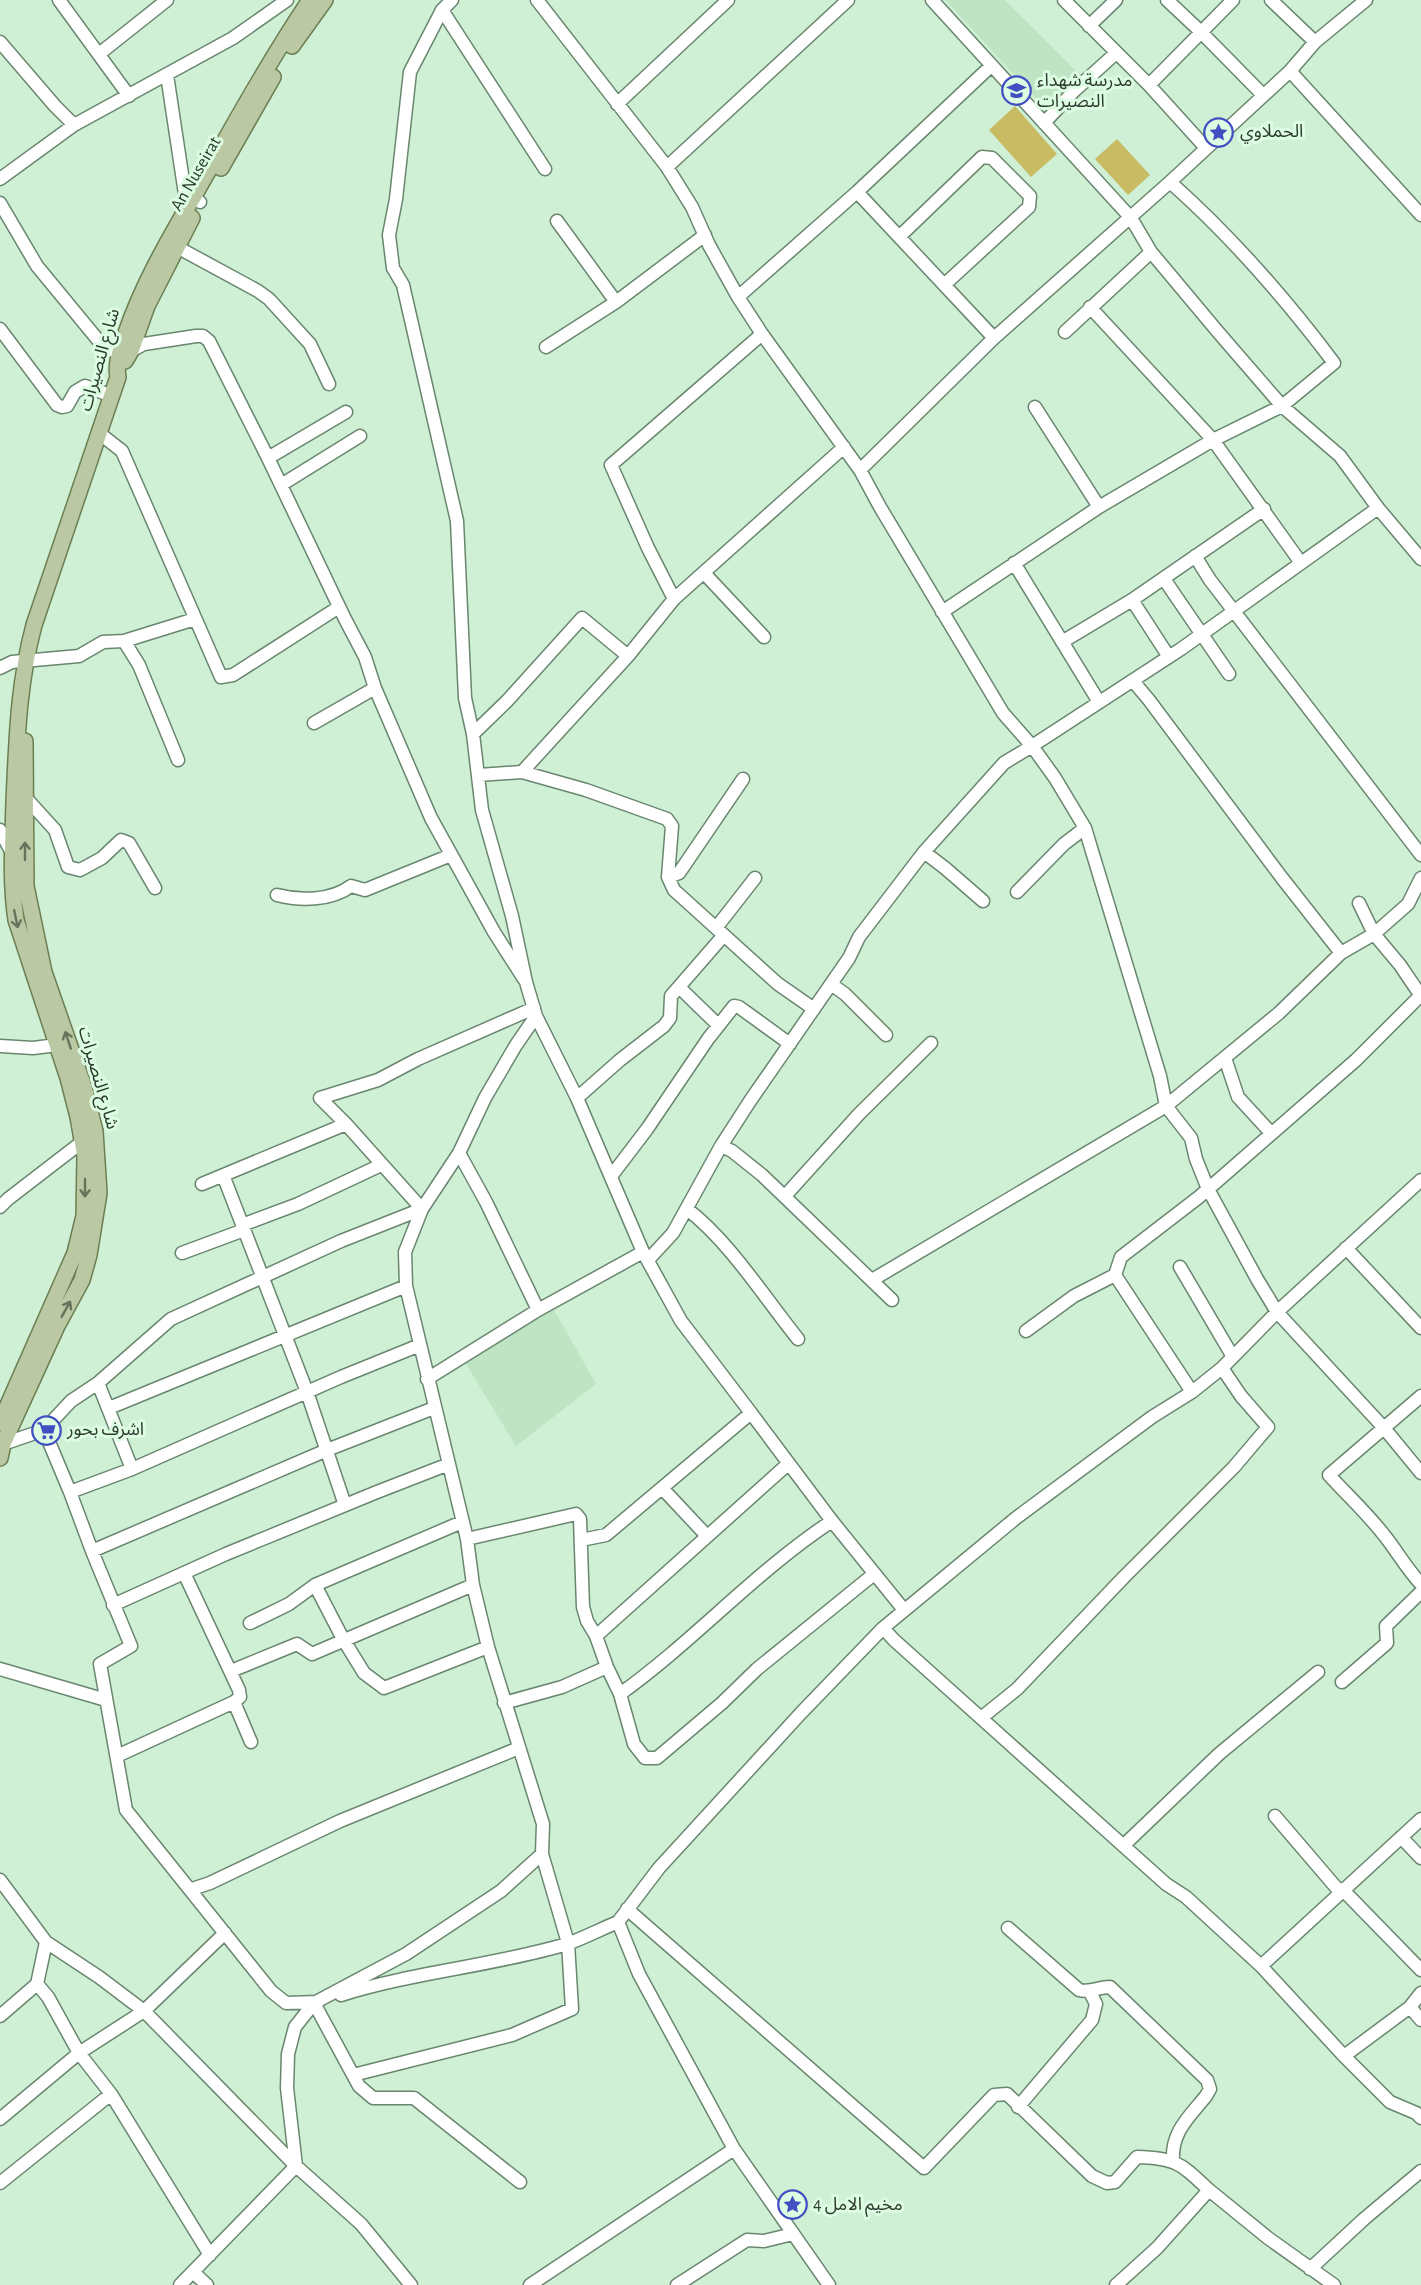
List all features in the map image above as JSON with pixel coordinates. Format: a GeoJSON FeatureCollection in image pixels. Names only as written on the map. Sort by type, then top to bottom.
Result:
{"type":"FeatureCollection","features":[{"type":"Feature","properties":{"kind":"main road","name":"شارع النصيرات"},"geometry":{"type":"LineString","coordinates":[[126,355],[133,312],[147,280],[196,200],[281,45],[310,0]]}},
{"type":"Feature","properties":{"kind":"main road","name":"An Nuseirat"},"geometry":{"type":"LineString","coordinates":[[118,377],[147,306],[177,248],[196,200],[292,45],[325,0]]}},
{"type":"Feature","properties":{"kind":"main road","name":"شارع النصيرات"},"geometry":{"type":"LineString","coordinates":[[0,1423],[75,1253],[84,1216],[85,1157],[69,1078],[16,920],[12,893],[16,729],[20,693],[24,661],[34,625],[118,377]]}},
{"type":"Feature","properties":{"kind":"main road","name":"شارع النصيرات"},"geometry":{"type":"LineString","coordinates":[[2,1451],[57,1326],[82,1280],[89,1255],[99,1193],[95,1131],[84,1087],[44,972],[26,886],[24,724],[20,693]]}},
{"type":"Feature","properties":{"kind":"street"},"geometry":{"type":"LineString","coordinates":[[59,0],[129,96]]}},
{"type":"Feature","properties":{"kind":"street"},"geometry":{"type":"LineString","coordinates":[[99,54],[167,0]]}},
{"type":"Feature","properties":{"kind":"street"},"geometry":{"type":"LineString","coordinates":[[0,179],[74,125],[233,38],[287,0]]}},
{"type":"Feature","properties":{"kind":"street"},"geometry":{"type":"LineString","coordinates":[[452,0],[442,10],[410,72],[396,199],[389,235],[393,268],[403,285],[457,521],[465,698],[473,734],[482,810],[512,916],[526,982],[535,1012],[577,1098],[646,1256],[681,1321],[788,1464],[904,1610]]}},
{"type":"Feature","properties":{"kind":"street"},"geometry":{"type":"LineString","coordinates":[[537,0],[667,167],[692,207],[738,297],[762,334],[861,470],[942,612],[1004,713],[1055,778],[1085,828],[1160,1076],[1166,1106],[1191,1138],[1196,1159],[1208,1189],[1277,1312],[1421,1473]]}},
{"type":"Feature","properties":{"kind":"street"},"geometry":{"type":"LineString","coordinates":[[617,104],[728,0]]}},
{"type":"Feature","properties":{"kind":"street"},"geometry":{"type":"LineString","coordinates":[[667,167],[848,0]]}},
{"type":"Feature","properties":{"kind":"street"},"geometry":{"type":"LineString","coordinates":[[932,0],[1131,218],[1150,252],[1282,406],[1340,456],[1421,559]]}},
{"type":"Feature","properties":{"kind":"street"},"geometry":{"type":"LineString","coordinates":[[1064,0],[1149,85],[1206,148]]}},
{"type":"Feature","properties":{"kind":"street"},"geometry":{"type":"LineString","coordinates":[[1089,26],[1116,0]]}},
{"type":"Feature","properties":{"kind":"street"},"geometry":{"type":"LineString","coordinates":[[1167,0],[1263,95]]}},
{"type":"Feature","properties":{"kind":"street"},"geometry":{"type":"LineString","coordinates":[[1149,85],[1233,0]]}},
{"type":"Feature","properties":{"kind":"street"},"geometry":{"type":"LineString","coordinates":[[1271,0],[1315,42]]}},
{"type":"Feature","properties":{"kind":"street"},"geometry":{"type":"LineString","coordinates":[[861,470],[994,338],[1131,218],[1290,71],[1315,42],[1366,0]]}},
{"type":"Feature","properties":{"kind":"street"},"geometry":{"type":"LineString","coordinates":[[442,10],[545,169]]}},
{"type":"Feature","properties":{"kind":"street"},"geometry":{"type":"LineString","coordinates":[[0,42],[74,125]]}},
{"type":"Feature","properties":{"kind":"street"},"geometry":{"type":"LineString","coordinates":[[1044,123],[1074,91],[1116,53]]}},
{"type":"Feature","properties":{"kind":"street"},"geometry":{"type":"LineString","coordinates":[[738,297],[857,192],[991,66]]}},
{"type":"Feature","properties":{"kind":"street"},"geometry":{"type":"LineString","coordinates":[[1290,71],[1421,215]]}},
{"type":"Feature","properties":{"kind":"street"},"geometry":{"type":"LineString","coordinates":[[167,75],[185,194],[196,200]]}},
{"type":"Feature","properties":{"kind":"street"},"geometry":{"type":"LineString","coordinates":[[899,237],[982,157],[992,158],[1030,196],[1029,207],[944,285]]}},
{"type":"Feature","properties":{"kind":"street"},"geometry":{"type":"LineString","coordinates":[[942,612],[1099,507],[1213,440],[1282,406],[1334,363],[1300,318],[1261,274],[1201,210],[1170,182]]}},
{"type":"Feature","properties":{"kind":"street"},"geometry":{"type":"LineString","coordinates":[[857,192],[994,338]]}},
{"type":"Feature","properties":{"kind":"street"},"geometry":{"type":"LineString","coordinates":[[0,202],[37,266],[98,340],[126,355],[144,344],[203,336],[209,341],[339,607],[366,657],[375,688],[431,818],[502,948],[526,982]]}},
{"type":"Feature","properties":{"kind":"street"},"geometry":{"type":"LineString","coordinates":[[557,221],[616,302]]}},
{"type":"Feature","properties":{"kind":"street"},"geometry":{"type":"LineString","coordinates":[[546,347],[616,302],[705,235]]}},
{"type":"Feature","properties":{"kind":"street"},"geometry":{"type":"LineString","coordinates":[[177,248],[269,299],[310,344],[329,384]]}},
{"type":"Feature","properties":{"kind":"street"},"geometry":{"type":"LineString","coordinates":[[1065,332],[1150,252]]}},
{"type":"Feature","properties":{"kind":"street"},"geometry":{"type":"LineString","coordinates":[[1090,307],[1213,440],[1301,563]]}},
{"type":"Feature","properties":{"kind":"street"},"geometry":{"type":"LineString","coordinates":[[0,329],[57,405],[62,407],[67,405],[75,392],[85,386],[112,396]]}},
{"type":"Feature","properties":{"kind":"street"},"geometry":{"type":"LineString","coordinates":[[674,599],[648,548],[611,465],[762,334]]}},
{"type":"Feature","properties":{"kind":"street"},"geometry":{"type":"LineString","coordinates":[[1035,407],[1099,507]]}},
{"type":"Feature","properties":{"kind":"street"},"geometry":{"type":"LineString","coordinates":[[268,458],[346,412]]}},
{"type":"Feature","properties":{"kind":"street"},"geometry":{"type":"LineString","coordinates":[[99,433],[122,451],[220,676],[233,675],[339,607]]}},
{"type":"Feature","properties":{"kind":"street"},"geometry":{"type":"LineString","coordinates":[[281,485],[360,436]]}},
{"type":"Feature","properties":{"kind":"street"},"geometry":{"type":"LineString","coordinates":[[522,772],[628,656],[674,599],[844,447]]}},
{"type":"Feature","properties":{"kind":"street"},"geometry":{"type":"LineString","coordinates":[[427,1379],[538,1310],[646,1256],[673,1233],[721,1146],[849,958],[859,937],[924,852],[1004,763],[1169,657],[1378,507]]}},
{"type":"Feature","properties":{"kind":"street"},"geometry":{"type":"LineString","coordinates":[[1062,642],[1164,579],[1264,509]]}},
{"type":"Feature","properties":{"kind":"street"},"geometry":{"type":"LineString","coordinates":[[1195,556],[1234,612],[1421,855]]}},
{"type":"Feature","properties":{"kind":"street"},"geometry":{"type":"LineString","coordinates":[[1014,563],[1099,702]]}},
{"type":"Feature","properties":{"kind":"street"},"geometry":{"type":"LineString","coordinates":[[704,573],[764,638]]}},
{"type":"Feature","properties":{"kind":"street"},"geometry":{"type":"LineString","coordinates":[[1164,579],[1228,674]]}},
{"type":"Feature","properties":{"kind":"street"},"geometry":{"type":"LineString","coordinates":[[1132,600],[1169,657]]}},
{"type":"Feature","properties":{"kind":"street"},"geometry":{"type":"LineString","coordinates":[[473,734],[507,701],[582,618],[628,656]]}},
{"type":"Feature","properties":{"kind":"street"},"geometry":{"type":"LineString","coordinates":[[0,668],[12,662],[79,656],[103,642],[124,641],[195,619]]}},
{"type":"Feature","properties":{"kind":"street"},"geometry":{"type":"LineString","coordinates":[[124,641],[139,665],[178,760]]}},
{"type":"Feature","properties":{"kind":"street"},"geometry":{"type":"LineString","coordinates":[[1133,681],[1341,953]]}},
{"type":"Feature","properties":{"kind":"street"},"geometry":{"type":"LineString","coordinates":[[314,723],[375,688]]}},
{"type":"Feature","properties":{"kind":"street"},"geometry":{"type":"LineString","coordinates":[[479,775],[522,772],[586,790],[667,819],[672,826],[668,877],[674,890],[778,984],[814,1009]]}},
{"type":"Feature","properties":{"kind":"street"},"geometry":{"type":"LineString","coordinates":[[668,877],[679,873],[743,780]]}},
{"type":"Feature","properties":{"kind":"street"},"geometry":{"type":"LineString","coordinates":[[26,798],[55,830],[68,867],[80,870],[102,858],[121,840],[129,843],[155,888]]}},
{"type":"Feature","properties":{"kind":"street"},"geometry":{"type":"LineString","coordinates":[[1017,892],[1064,844],[1085,828]]}},
{"type":"Feature","properties":{"kind":"street"},"geometry":{"type":"LineString","coordinates":[[0,830],[12,852]]}},
{"type":"Feature","properties":{"kind":"street"},"geometry":{"type":"LineString","coordinates":[[924,852],[983,902]]}},
{"type":"Feature","properties":{"kind":"street"},"geometry":{"type":"LineString","coordinates":[[277,895],[294,900],[343,892],[351,886],[365,890],[452,855]]}},
{"type":"Feature","properties":{"kind":"street"},"geometry":{"type":"LineString","coordinates":[[577,1098],[620,1060],[664,1026],[670,1018],[671,996],[720,931],[755,878]]}},
{"type":"Feature","properties":{"kind":"street"},"geometry":{"type":"LineString","coordinates":[[872,1280],[1166,1106],[1279,1013],[1341,953],[1374,934],[1408,904],[1421,878]]}},
{"type":"Feature","properties":{"kind":"street"},"geometry":{"type":"LineString","coordinates":[[1026,1331],[1074,1296],[1115,1275],[1121,1257],[1208,1189],[1356,1060],[1421,995],[1374,934],[1359,903]]}},
{"type":"Feature","properties":{"kind":"street"},"geometry":{"type":"LineString","coordinates":[[831,984],[845,994],[886,1035]]}},
{"type":"Feature","properties":{"kind":"street"},"geometry":{"type":"LineString","coordinates":[[679,987],[718,1025]]}},
{"type":"Feature","properties":{"kind":"street"},"geometry":{"type":"LineString","coordinates":[[612,1175],[647,1129],[718,1025],[734,1006],[739,1007],[790,1044]]}},
{"type":"Feature","properties":{"kind":"street"},"geometry":{"type":"LineString","coordinates":[[422,1209],[320,1098],[378,1080],[418,1059],[535,1012]]}},
{"type":"Feature","properties":{"kind":"street"},"geometry":{"type":"LineString","coordinates":[[352,2075],[512,2035],[572,2009],[568,1943],[542,1854],[543,1824],[488,1647],[473,1585],[467,1539],[406,1286],[405,1252],[422,1209],[459,1153],[485,1098],[535,1012]]}},
{"type":"Feature","properties":{"kind":"street"},"geometry":{"type":"LineString","coordinates":[[785,1196],[859,1114],[931,1043]]}},
{"type":"Feature","properties":{"kind":"street"},"geometry":{"type":"LineString","coordinates":[[0,1046],[33,1048],[57,1045]]}},
{"type":"Feature","properties":{"kind":"street"},"geometry":{"type":"LineString","coordinates":[[1225,1058],[1238,1097],[1271,1133]]}},
{"type":"Feature","properties":{"kind":"street"},"geometry":{"type":"LineString","coordinates":[[202,1184],[346,1124]]}},
{"type":"Feature","properties":{"kind":"street"},"geometry":{"type":"LineString","coordinates":[[0,1207],[82,1142]]}},
{"type":"Feature","properties":{"kind":"street"},"geometry":{"type":"LineString","coordinates":[[721,1146],[732,1151],[785,1196],[892,1300]]}},
{"type":"Feature","properties":{"kind":"street"},"geometry":{"type":"LineString","coordinates":[[459,1153],[486,1202],[538,1310]]}},
{"type":"Feature","properties":{"kind":"street"},"geometry":{"type":"LineString","coordinates":[[182,1253],[298,1204],[381,1165]]}},
{"type":"Feature","properties":{"kind":"street"},"geometry":{"type":"LineString","coordinates":[[223,1175],[307,1392],[345,1505]]}},
{"type":"Feature","properties":{"kind":"street"},"geometry":{"type":"LineString","coordinates":[[44,1430],[131,1646],[100,1664],[126,1810],[192,1889],[271,1991],[286,2003],[314,2003],[368,1987],[446,1972],[568,1943],[618,1922],[659,1868],[801,1713],[883,1628],[1016,1518],[1222,1368],[1277,1312],[1421,1180]]}},
{"type":"Feature","properties":{"kind":"street"},"geometry":{"type":"LineString","coordinates":[[2,1451],[44,1430],[70,1401],[98,1383],[171,1319],[341,1241],[422,1209]]}},
{"type":"Feature","properties":{"kind":"street"},"geometry":{"type":"LineString","coordinates":[[687,1209],[744,1268],[798,1339]]}},
{"type":"Feature","properties":{"kind":"street"},"geometry":{"type":"LineString","coordinates":[[1346,1248],[1418,1320]]}},
{"type":"Feature","properties":{"kind":"street"},"geometry":{"type":"LineString","coordinates":[[1180,1267],[1233,1357]]}},
{"type":"Feature","properties":{"kind":"street"},"geometry":{"type":"LineString","coordinates":[[1115,1275],[1192,1392]]}},
{"type":"Feature","properties":{"kind":"street"},"geometry":{"type":"LineString","coordinates":[[109,1408],[406,1286]]}},
{"type":"Feature","properties":{"kind":"street"},"geometry":{"type":"LineString","coordinates":[[70,1492],[132,1469],[420,1345]]}},
{"type":"Feature","properties":{"kind":"street"},"geometry":{"type":"LineString","coordinates":[[981,1718],[1017,1689],[1234,1467],[1268,1428],[1241,1396],[1222,1368]]}},
{"type":"Feature","properties":{"kind":"street"},"geometry":{"type":"LineString","coordinates":[[98,1383],[132,1469]]}},
{"type":"Feature","properties":{"kind":"street"},"geometry":{"type":"LineString","coordinates":[[1421,1396],[1329,1475],[1385,1536],[1407,1569],[1421,1584]]}},
{"type":"Feature","properties":{"kind":"street"},"geometry":{"type":"LineString","coordinates":[[92,1551],[327,1450],[434,1408]]}},
{"type":"Feature","properties":{"kind":"street"},"geometry":{"type":"LineString","coordinates":[[581,1540],[606,1535],[751,1413]]}},
{"type":"Feature","properties":{"kind":"street"},"geometry":{"type":"LineString","coordinates":[[113,1605],[345,1505],[449,1464]]}},
{"type":"Feature","properties":{"kind":"street"},"geometry":{"type":"LineString","coordinates":[[596,1636],[706,1535],[788,1464]]}},
{"type":"Feature","properties":{"kind":"street"},"geometry":{"type":"LineString","coordinates":[[662,1488],[706,1535]]}},
{"type":"Feature","properties":{"kind":"street"},"geometry":{"type":"LineString","coordinates":[[467,1539],[576,1514],[580,1520],[583,1607],[606,1667],[620,1694],[634,1744],[645,1758],[657,1758],[722,1703],[757,1669],[874,1574]]}},
{"type":"Feature","properties":{"kind":"street"},"geometry":{"type":"LineString","coordinates":[[620,1694],[656,1669],[802,1541],[832,1521]]}},
{"type":"Feature","properties":{"kind":"street"},"geometry":{"type":"LineString","coordinates":[[250,1623],[289,1604],[315,1585],[462,1522]]}},
{"type":"Feature","properties":{"kind":"street"},"geometry":{"type":"LineString","coordinates":[[117,1756],[234,1702],[240,1697],[231,1671],[184,1573]]}},
{"type":"Feature","properties":{"kind":"street"},"geometry":{"type":"LineString","coordinates":[[315,1585],[343,1639],[364,1673],[384,1688],[488,1647]]}},
{"type":"Feature","properties":{"kind":"street"},"geometry":{"type":"LineString","coordinates":[[231,1671],[297,1644],[312,1654],[473,1585]]}},
{"type":"Feature","properties":{"kind":"street"},"geometry":{"type":"LineString","coordinates":[[1342,1682],[1387,1643],[1386,1626],[1419,1599]]}},
{"type":"Feature","properties":{"kind":"street"},"geometry":{"type":"LineString","coordinates":[[883,1628],[1166,1884],[1185,1897],[1261,1966],[1390,2102],[1416,2113],[1421,2118]]}},
{"type":"Feature","properties":{"kind":"street"},"geometry":{"type":"LineString","coordinates":[[504,1703],[562,1687],[606,1667]]}},
{"type":"Feature","properties":{"kind":"street"},"geometry":{"type":"LineString","coordinates":[[0,1670],[106,1700]]}},
{"type":"Feature","properties":{"kind":"street"},"geometry":{"type":"LineString","coordinates":[[1124,1845],[1219,1754],[1318,1672]]}},
{"type":"Feature","properties":{"kind":"street"},"geometry":{"type":"LineString","coordinates":[[234,1702],[251,1742]]}},
{"type":"Feature","properties":{"kind":"street"},"geometry":{"type":"LineString","coordinates":[[192,1889],[210,1883],[340,1821],[519,1748]]}},
{"type":"Feature","properties":{"kind":"street"},"geometry":{"type":"LineString","coordinates":[[1275,1816],[1341,1890],[1421,1970]]}},
{"type":"Feature","properties":{"kind":"street"},"geometry":{"type":"LineString","coordinates":[[1261,1966],[1341,1890],[1421,1819]]}},
{"type":"Feature","properties":{"kind":"street"},"geometry":{"type":"LineString","coordinates":[[1401,1837],[1421,1858]]}},
{"type":"Feature","properties":{"kind":"street"},"geometry":{"type":"LineString","coordinates":[[180,2285],[296,2166],[288,2088],[288,2054],[295,2026],[314,2003],[406,1954],[501,1891],[542,1854]]}},
{"type":"Feature","properties":{"kind":"street"},"geometry":{"type":"LineString","coordinates":[[0,1880],[46,1942],[99,1977],[144,2011],[296,2166],[361,2224],[411,2285]]}},
{"type":"Feature","properties":{"kind":"street"},"geometry":{"type":"LineString","coordinates":[[627,1909],[924,2169],[994,2095],[1006,2094],[1092,2176],[1107,2183],[1115,2182],[1137,2157],[1161,2157],[1181,2164],[1209,2190],[1334,2285]]}},
{"type":"Feature","properties":{"kind":"street"},"geometry":{"type":"LineString","coordinates":[[618,1922],[639,1974],[734,2149],[829,2285]]}},
{"type":"Feature","properties":{"kind":"street"},"geometry":{"type":"LineString","coordinates":[[1008,1928],[1079,1990],[1090,1992],[1102,1987],[1110,1987],[1207,2080],[1210,2089],[1177,2133],[1172,2147],[1173,2161]]}},
{"type":"Feature","properties":{"kind":"street"},"geometry":{"type":"LineString","coordinates":[[0,2119],[79,2053],[144,2011],[225,1933]]}},
{"type":"Feature","properties":{"kind":"street"},"geometry":{"type":"LineString","coordinates":[[0,2016],[37,1984],[46,1942]]}},
{"type":"Feature","properties":{"kind":"street"},"geometry":{"type":"LineString","coordinates":[[37,1984],[48,1997],[79,2053],[111,2094],[210,2255]]}},
{"type":"Feature","properties":{"kind":"street"},"geometry":{"type":"LineString","coordinates":[[1018,2107],[1092,2020],[1096,2004],[1090,1992]]}},
{"type":"Feature","properties":{"kind":"street"},"geometry":{"type":"LineString","coordinates":[[1344,2056],[1410,2007],[1421,1993]]}},
{"type":"Feature","properties":{"kind":"street"},"geometry":{"type":"LineString","coordinates":[[314,2003],[352,2075],[373,2098],[414,2098],[520,2182]]}},
{"type":"Feature","properties":{"kind":"street"},"geometry":{"type":"LineString","coordinates":[[1410,2007],[1421,2020]]}},
{"type":"Feature","properties":{"kind":"street"},"geometry":{"type":"LineString","coordinates":[[0,2183],[111,2094]]}},
{"type":"Feature","properties":{"kind":"street"},"geometry":{"type":"LineString","coordinates":[[530,2285],[734,2149]]}},
{"type":"Feature","properties":{"kind":"street"},"geometry":{"type":"LineString","coordinates":[[1310,2269],[1421,2171]]}},
{"type":"Feature","properties":{"kind":"street"},"geometry":{"type":"LineString","coordinates":[[1116,2285],[1157,2248],[1209,2190]]}},
{"type":"Feature","properties":{"kind":"street"},"geometry":{"type":"LineString","coordinates":[[677,2285],[747,2240],[764,2241],[794,2234]]}},
{"type":"Feature","properties":{"kind":"street"},"geometry":{"type":"LineString","coordinates":[[194,2272],[207,2285]]}},
{"type":"Feature","properties":{"kind":"shaded area"},"geometry":{"type":"Polygon","coordinates":[[[945,0],[1005,0],[1082,77],[1047,110],[945,0]]]}},
{"type":"Feature","properties":{"kind":"shaded area"},"geometry":{"type":"Polygon","coordinates":[[[1015,106],[1057,154],[1031,177],[989,130],[1015,106]]]}},
{"type":"Feature","properties":{"kind":"shaded area"},"geometry":{"type":"Polygon","coordinates":[[[1117,139],[1150,175],[1128,195],[1095,159],[1117,139]]]}},
{"type":"Feature","properties":{"kind":"shaded area"},"geometry":{"type":"Polygon","coordinates":[[[554,1310],[596,1384],[516,1446],[466,1364],[531,1322],[554,1310]]]}},
{"type":"Feature","properties":{"kind":"place","name":"مدرسة شهداء النصيرات"},"geometry":{"type":"Point","coordinates":[1016,91]}},
{"type":"Feature","properties":{"kind":"place","name":"الحملاوي"},"geometry":{"type":"Point","coordinates":[1219,132]}},
{"type":"Feature","properties":{"kind":"place","name":"اشرف بحور"},"geometry":{"type":"Point","coordinates":[46,1430]}},
{"type":"Feature","properties":{"kind":"place","name":"مخيم الامل 4"},"geometry":{"type":"Point","coordinates":[792,2205]}}]}
